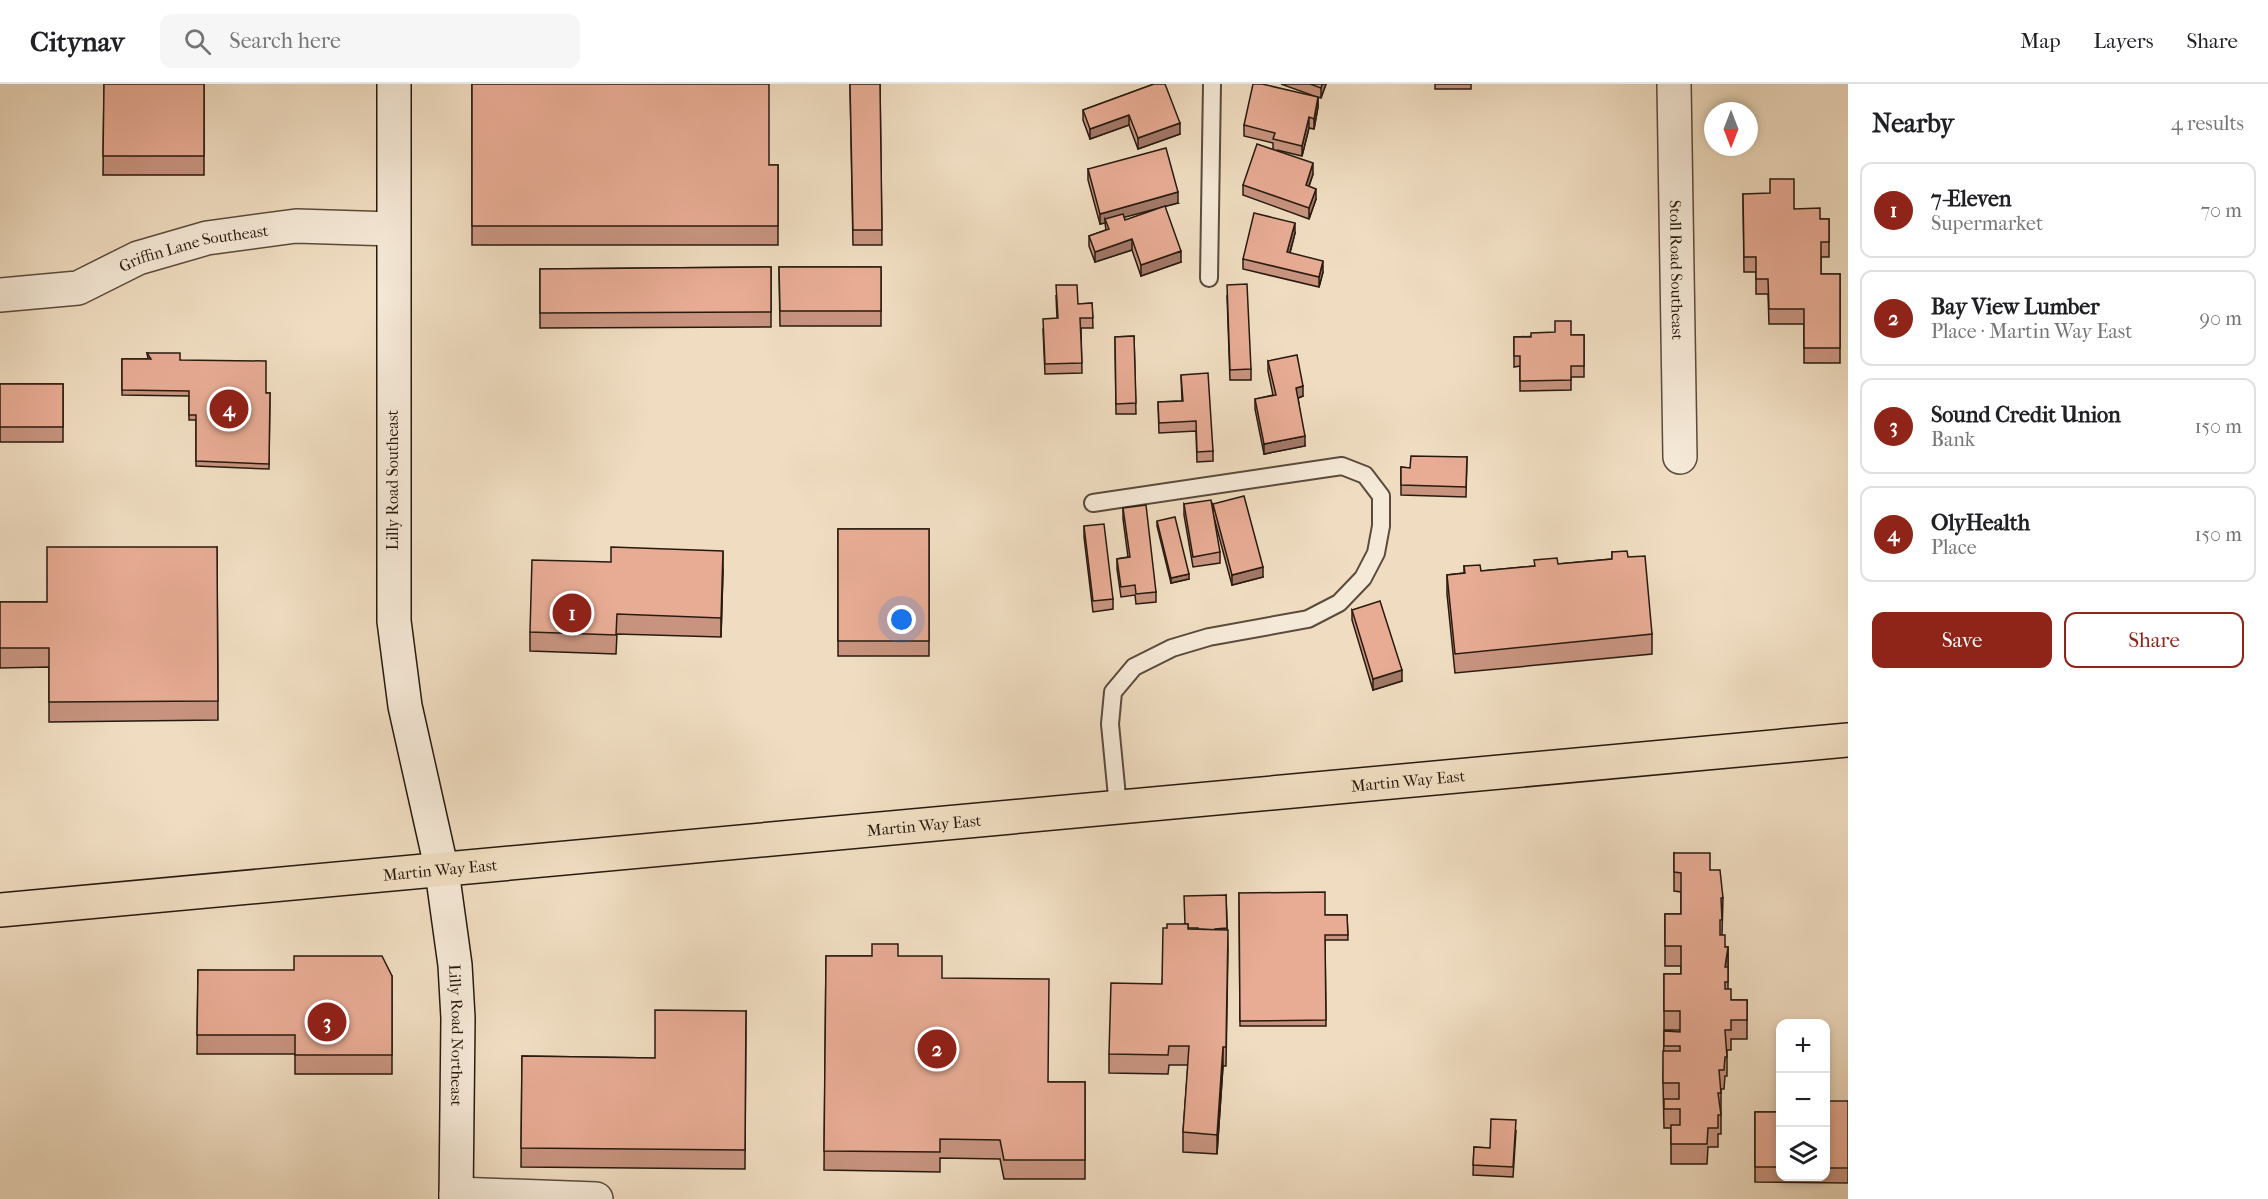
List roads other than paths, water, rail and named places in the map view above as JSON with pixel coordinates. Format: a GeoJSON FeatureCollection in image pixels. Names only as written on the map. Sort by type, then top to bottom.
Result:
{"type":"FeatureCollection","features":[{"type":"Feature","properties":{"kind":"main road","name":"Martin Way East"},"geometry":{"type":"LineString","coordinates":[[0,910],[1848,740]]}},
{"type":"Feature","properties":{"kind":"street","name":"Lilly Road Southeast"},"geometry":{"type":"LineString","coordinates":[[393,84],[394,621],[405,706],[442,871]]}},
{"type":"Feature","properties":{"kind":"street","name":"Stoll Road Southeast"},"geometry":{"type":"LineString","coordinates":[[1674,84],[1680,457]]}},
{"type":"Feature","properties":{"kind":"street","name":"Griffin Lane Southeast"},"geometry":{"type":"LineString","coordinates":[[0,295],[78,288],[138,258],[207,238],[296,225],[393,229]]}},
{"type":"Feature","properties":{"kind":"street","name":"Lilly Road Northeast"},"geometry":{"type":"LineString","coordinates":[[442,871],[455,965],[458,1018],[456,1196]]}},
{"type":"Feature","properties":{"kind":"street"},"geometry":{"type":"LineString","coordinates":[[456,1196],[596,1199]]}},
{"type":"Feature","properties":{"kind":"lane"},"geometry":{"type":"LineString","coordinates":[[1209,278],[1212,84]]}},
{"type":"Feature","properties":{"kind":"lane"},"geometry":{"type":"LineString","coordinates":[[1093,503],[1342,466],[1365,475],[1381,496],[1381,526],[1376,553],[1363,578],[1339,603],[1308,619],[1200,640],[1172,648],[1134,667],[1113,692],[1111,713],[1118,807]]}},
{"type":"Feature","properties":{"kind":"place","name":"OlyHealth"},"geometry":{"type":"Point","coordinates":[229,409]}},
{"type":"Feature","properties":{"kind":"place","name":"7-Eleven"},"geometry":{"type":"Point","coordinates":[572,613]}},
{"type":"Feature","properties":{"kind":"place","name":"Sound Credit Union"},"geometry":{"type":"Point","coordinates":[327,1022]}},
{"type":"Feature","properties":{"kind":"place","name":"Bay View Lumber"},"geometry":{"type":"Point","coordinates":[937,1049]}}]}
